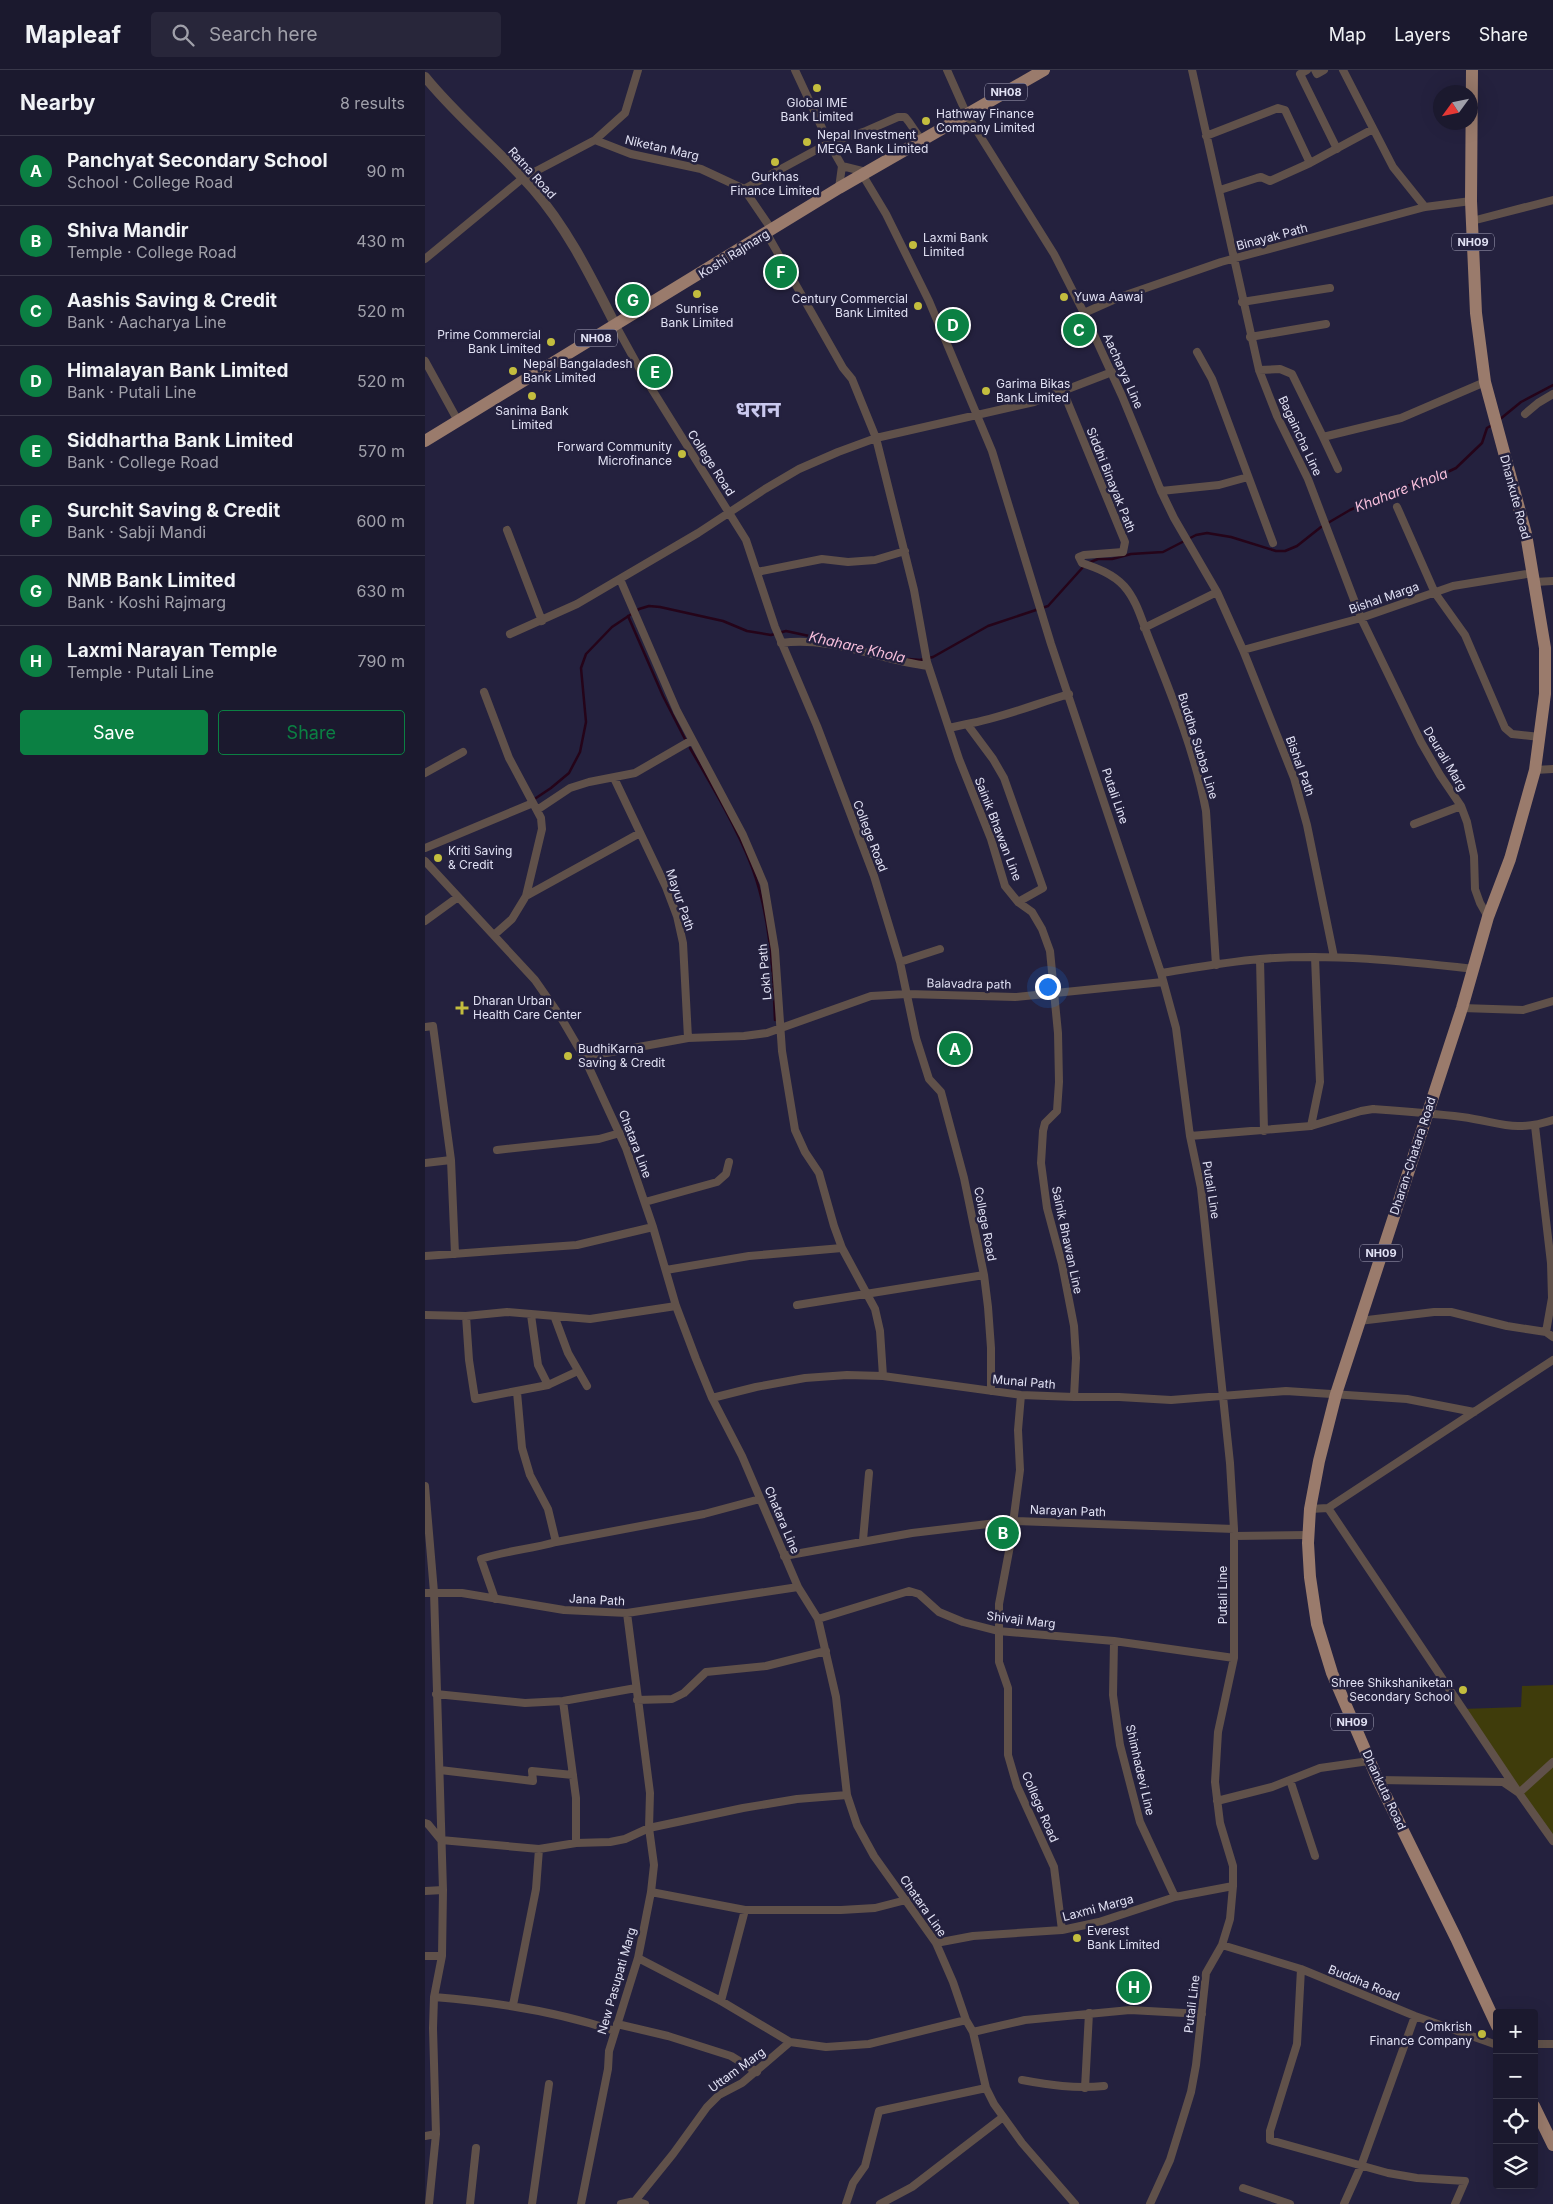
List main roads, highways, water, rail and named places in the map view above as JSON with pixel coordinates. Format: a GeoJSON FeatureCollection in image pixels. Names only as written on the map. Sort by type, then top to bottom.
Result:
{"type":"FeatureCollection","features":[{"type":"Feature","properties":{"kind":"main road","name":"Dhankute Road"},"geometry":{"type":"LineString","coordinates":[[1472,70],[1471,201],[1477,313],[1485,382],[1526,534],[1549,647],[1535,770],[1510,858],[1489,917]]}},
{"type":"Feature","properties":{"kind":"main road","name":"Koshi Rajmarg"},"geometry":{"type":"LineString","coordinates":[[425,441],[864,173],[1042,71]]}},
{"type":"Feature","properties":{"kind":"main road","name":"Dharan-Chatara Road"},"geometry":{"type":"LineString","coordinates":[[1336,1394],[1462,1008],[1489,917]]}},
{"type":"Feature","properties":{"kind":"main road","name":"Dhankuta Road"},"geometry":{"type":"LineString","coordinates":[[1336,1394],[1319,1461],[1310,1510],[1308,1535],[1310,1578],[1317,1624],[1332,1672],[1369,1761],[1493,2017]]}},
{"type":"Feature","properties":{"kind":"main road"},"geometry":{"type":"LineString","coordinates":[[1538,2114],[1553,2145]]}},
{"type":"Feature","properties":{"kind":"waterway","name":"Khahare Khola"},"geometry":{"type":"LineString","coordinates":[[1499,420],[1521,402],[1553,385]]}},
{"type":"Feature","properties":{"kind":"waterway","name":"Khahare Khola"},"geometry":{"type":"LineString","coordinates":[[1088,563],[1098,559],[1112,559],[1131,554],[1163,552],[1196,535],[1207,533],[1231,537],[1276,551],[1285,551],[1297,546],[1321,527],[1350,510],[1403,487],[1437,477],[1456,468],[1482,443],[1487,428],[1492,425]]}},
{"type":"Feature","properties":{"kind":"waterway","name":"Khahare Khola"},"geometry":{"type":"LineString","coordinates":[[909,659],[920,660],[933,657],[988,626],[1048,606],[1084,566]]}},
{"type":"Feature","properties":{"kind":"waterway","name":"Khahare Khola"},"geometry":{"type":"LineString","coordinates":[[533,800],[569,773],[580,752],[586,722],[581,668],[586,654],[612,627],[639,609],[649,606],[660,607],[723,621],[747,631],[771,635],[786,631],[851,645]]}},
{"type":"Feature","properties":{"kind":"waterway"},"geometry":{"type":"LineString","coordinates":[[628,616],[663,696],[685,739]]}},
{"type":"Feature","properties":{"kind":"waterway"},"geometry":{"type":"LineString","coordinates":[[690,748],[739,837],[758,885],[767,923],[775,1020]]}},
{"type":"Feature","properties":{"kind":"place","name":"Global IME Bank Limited"},"geometry":{"type":"Point","coordinates":[817,88]}},
{"type":"Feature","properties":{"kind":"place","name":"Hathway Finance Company Limited"},"geometry":{"type":"Point","coordinates":[926,121]}},
{"type":"Feature","properties":{"kind":"place","name":"Nepal Investment MEGA Bank Limited"},"geometry":{"type":"Point","coordinates":[807,142]}},
{"type":"Feature","properties":{"kind":"place","name":"Gurkhas Finance Limited"},"geometry":{"type":"Point","coordinates":[775,162]}},
{"type":"Feature","properties":{"kind":"place","name":"Laxmi Bank Limited"},"geometry":{"type":"Point","coordinates":[913,245]}},
{"type":"Feature","properties":{"kind":"place","name":"Surchit Saving & Credit"},"geometry":{"type":"Point","coordinates":[781,272]}},
{"type":"Feature","properties":{"kind":"place","name":"Sunrise Bank Limited"},"geometry":{"type":"Point","coordinates":[697,294]}},
{"type":"Feature","properties":{"kind":"place","name":"Yuwa Aawaj"},"geometry":{"type":"Point","coordinates":[1064,297]}},
{"type":"Feature","properties":{"kind":"place","name":"NMB Bank Limited"},"geometry":{"type":"Point","coordinates":[633,300]}},
{"type":"Feature","properties":{"kind":"place","name":"Century Commercial Bank Limited"},"geometry":{"type":"Point","coordinates":[918,306]}},
{"type":"Feature","properties":{"kind":"place","name":"Himalayan Bank Limited"},"geometry":{"type":"Point","coordinates":[953,325]}},
{"type":"Feature","properties":{"kind":"place","name":"Aashis Saving & Credit"},"geometry":{"type":"Point","coordinates":[1079,330]}},
{"type":"Feature","properties":{"kind":"place","name":"Prime Commercial Bank Limited"},"geometry":{"type":"Point","coordinates":[551,342]}},
{"type":"Feature","properties":{"kind":"place","name":"Nepal Bangaladesh Bank Limited"},"geometry":{"type":"Point","coordinates":[513,371]}},
{"type":"Feature","properties":{"kind":"place","name":"Siddhartha Bank Limited"},"geometry":{"type":"Point","coordinates":[655,372]}},
{"type":"Feature","properties":{"kind":"place","name":"Garima Bikas Bank Limited"},"geometry":{"type":"Point","coordinates":[986,391]}},
{"type":"Feature","properties":{"kind":"place","name":"Sanima Bank Limited"},"geometry":{"type":"Point","coordinates":[532,396]}},
{"type":"Feature","properties":{"kind":"place","name":"Forward Community Microfinance"},"geometry":{"type":"Point","coordinates":[682,454]}},
{"type":"Feature","properties":{"kind":"place","name":"Kriti Saving & Credit"},"geometry":{"type":"Point","coordinates":[438,858]}},
{"type":"Feature","properties":{"kind":"place","name":"Dharan Urban Health Care Center"},"geometry":{"type":"Point","coordinates":[462,1008]}},
{"type":"Feature","properties":{"kind":"place","name":"Panchyat Secondary School"},"geometry":{"type":"Point","coordinates":[955,1049]}},
{"type":"Feature","properties":{"kind":"place","name":"BudhiKarna Saving & Credit"},"geometry":{"type":"Point","coordinates":[568,1056]}},
{"type":"Feature","properties":{"kind":"place","name":"Shiva Mandir"},"geometry":{"type":"Point","coordinates":[1003,1533]}},
{"type":"Feature","properties":{"kind":"place","name":"Shree Shikshaniketan Secondary School"},"geometry":{"type":"Point","coordinates":[1463,1690]}},
{"type":"Feature","properties":{"kind":"place","name":"Everest Bank Limited"},"geometry":{"type":"Point","coordinates":[1077,1938]}},
{"type":"Feature","properties":{"kind":"place","name":"Laxmi Narayan Temple"},"geometry":{"type":"Point","coordinates":[1134,1987]}},
{"type":"Feature","properties":{"kind":"place","name":"Omkrish Finance Company"},"geometry":{"type":"Point","coordinates":[1482,2034]}},
{"type":"Feature","properties":{"kind":"district","name":"धरान"},"geometry":{"type":"Point","coordinates":[758,409]}}]}
